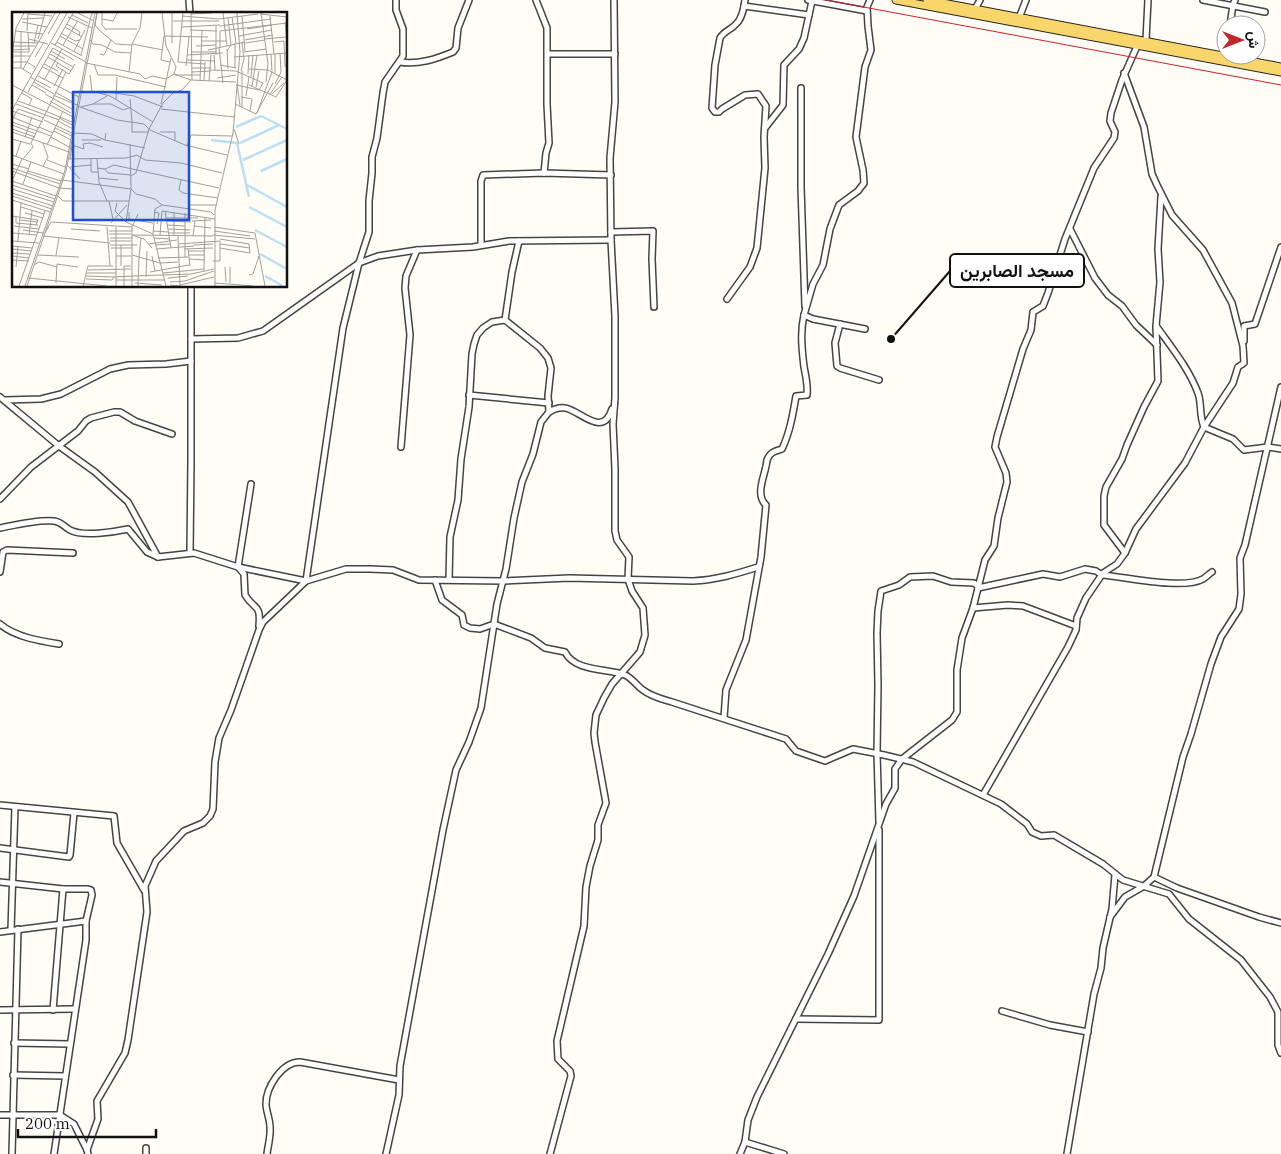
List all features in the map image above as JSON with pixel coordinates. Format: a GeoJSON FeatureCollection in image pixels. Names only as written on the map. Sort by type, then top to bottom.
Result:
{"type":"FeatureCollection","features":[{"type":"Feature","properties":{"kind":"main road"},"geometry":{"type":"LineString","coordinates":[[896,0],[1216,54]]}},
{"type":"Feature","properties":{"kind":"main road"},"geometry":{"type":"LineString","coordinates":[[927,0],[940,1],[1281,72]]}},
{"type":"Feature","properties":{"kind":"main road"},"geometry":{"type":"LineString","coordinates":[[1266,64],[1281,67]]}},
{"type":"Feature","properties":{"kind":"street"},"geometry":{"type":"LineString","coordinates":[[306,581],[343,328],[359,263],[369,232],[372,157],[377,138],[383,93],[386,82],[403,56],[403,29],[396,10],[396,0]]}},
{"type":"Feature","properties":{"kind":"street"},"geometry":{"type":"LineString","coordinates":[[400,62],[410,64],[424,62],[454,52],[458,28],[469,0]]}},
{"type":"Feature","properties":{"kind":"street"},"geometry":{"type":"LineString","coordinates":[[536,0],[547,28],[549,143],[544,173]]}},
{"type":"Feature","properties":{"kind":"street"},"geometry":{"type":"LineString","coordinates":[[550,1154],[571,1076],[570,1071],[558,1059],[557,1041],[582,935],[586,887],[598,840],[598,825],[606,802],[595,742],[596,715],[612,684],[640,652],[645,635],[644,612],[632,591],[628,579],[629,557],[617,540],[615,532],[613,424],[615,398],[615,316],[611,240],[612,131],[615,102],[614,0]]}},
{"type":"Feature","properties":{"kind":"street"},"geometry":{"type":"LineString","coordinates":[[765,128],[782,106],[784,65],[800,49],[809,15],[810,0],[868,11]]}},
{"type":"Feature","properties":{"kind":"street"},"geometry":{"type":"LineString","coordinates":[[724,718],[726,690],[746,640],[766,505],[761,500],[760,494],[767,460],[769,455],[782,449],[790,430],[796,396],[807,395],[808,384],[804,367],[801,330],[805,313],[813,284],[823,265],[830,229],[839,205],[858,191],[864,182],[856,137],[866,67],[871,50],[868,11],[870,0]]}},
{"type":"Feature","properties":{"kind":"street"},"geometry":{"type":"LineString","coordinates":[[975,9],[980,0]]}},
{"type":"Feature","properties":{"kind":"street"},"geometry":{"type":"LineString","coordinates":[[1019,18],[1026,0]]}},
{"type":"Feature","properties":{"kind":"street"},"geometry":{"type":"LineString","coordinates":[[740,1154],[745,1142],[749,1115],[828,954],[854,896],[888,798],[895,788],[895,769],[902,759],[956,716],[958,706],[957,670],[959,650],[986,560],[994,546],[998,518],[1007,482],[1006,473],[995,447],[997,437],[1023,349],[1031,330],[1033,312],[1043,306],[1070,229],[1097,162],[1114,138],[1115,132],[1110,121],[1111,113],[1124,73],[1141,42],[1148,0]]}},
{"type":"Feature","properties":{"kind":"street"},"geometry":{"type":"LineString","coordinates":[[1203,0],[1234,3],[1265,12]]}},
{"type":"Feature","properties":{"kind":"street"},"geometry":{"type":"LineString","coordinates":[[727,299],[750,267],[757,248],[765,168],[766,106],[758,94],[745,95],[720,112],[715,112],[712,108],[715,65],[720,38],[722,34],[735,26],[739,21],[745,3],[809,15]]}},
{"type":"Feature","properties":{"kind":"street"},"geometry":{"type":"LineString","coordinates":[[548,54],[615,54]]}},
{"type":"Feature","properties":{"kind":"street"},"geometry":{"type":"LineString","coordinates":[[1124,73],[1144,127],[1152,174],[1160,194],[1172,215],[1197,242],[1208,258],[1232,303],[1243,346]]}},
{"type":"Feature","properties":{"kind":"street"},"geometry":{"type":"LineString","coordinates":[[802,88],[800,187],[805,313]]}},
{"type":"Feature","properties":{"kind":"street"},"geometry":{"type":"LineString","coordinates":[[482,245],[481,181],[483,175],[544,173],[611,175]]}},
{"type":"Feature","properties":{"kind":"street"},"geometry":{"type":"LineString","coordinates":[[1125,553],[1104,525],[1104,496],[1106,487],[1122,460],[1129,440],[1158,380],[1156,326],[1160,282],[1158,249],[1160,194]]}},
{"type":"Feature","properties":{"kind":"street"},"geometry":{"type":"LineString","coordinates":[[1070,229],[1098,283],[1108,295],[1122,306],[1136,325],[1157,346]]}},
{"type":"Feature","properties":{"kind":"street"},"geometry":{"type":"LineString","coordinates":[[611,232],[653,231],[654,307]]}},
{"type":"Feature","properties":{"kind":"street"},"geometry":{"type":"LineString","coordinates":[[191,339],[238,338],[263,331],[359,263],[378,256],[417,250],[519,241],[611,240]]}},
{"type":"Feature","properties":{"kind":"street"},"geometry":{"type":"LineString","coordinates":[[505,320],[519,241]]}},
{"type":"Feature","properties":{"kind":"street"},"geometry":{"type":"LineString","coordinates":[[983,795],[1068,647],[1074,635],[1077,618],[1086,598],[1102,575],[1117,564],[1125,553],[1136,529],[1185,463],[1204,427],[1233,382],[1238,367],[1244,363],[1244,326],[1255,324],[1281,247]]}},
{"type":"Feature","properties":{"kind":"street"},"geometry":{"type":"LineString","coordinates":[[401,448],[410,335],[405,288],[406,276],[417,250]]}},
{"type":"Feature","properties":{"kind":"street"},"geometry":{"type":"LineString","coordinates":[[190,554],[191,288]]}},
{"type":"Feature","properties":{"kind":"street"},"geometry":{"type":"LineString","coordinates":[[805,313],[813,319],[866,330]]}},
{"type":"Feature","properties":{"kind":"street"},"geometry":{"type":"LineString","coordinates":[[449,580],[450,537],[458,500],[472,354],[478,335],[483,328],[492,322],[505,320],[540,348],[548,358],[551,368],[548,396],[549,412]]}},
{"type":"Feature","properties":{"kind":"street"},"geometry":{"type":"LineString","coordinates":[[840,324],[835,343],[837,366],[879,380]]}},
{"type":"Feature","properties":{"kind":"street"},"geometry":{"type":"LineString","coordinates":[[1156,326],[1174,350],[1193,383],[1199,396],[1201,420],[1204,427],[1233,439],[1244,450],[1268,447],[1281,449]]}},
{"type":"Feature","properties":{"kind":"street"},"geometry":{"type":"LineString","coordinates":[[3,399],[41,399],[61,394],[103,372],[128,365],[166,364],[191,360]]}},
{"type":"Feature","properties":{"kind":"street"},"geometry":{"type":"LineString","coordinates":[[1110,916],[1125,897],[1144,886],[1154,877],[1183,757],[1208,672],[1220,637],[1239,609],[1241,594],[1240,558],[1245,546],[1281,387]]}},
{"type":"Feature","properties":{"kind":"street"},"geometry":{"type":"LineString","coordinates":[[469,395],[549,403]]}},
{"type":"Feature","properties":{"kind":"street"},"geometry":{"type":"LineString","coordinates":[[386,1154],[399,1095],[399,1080],[443,830],[456,770],[469,742],[481,708],[494,624],[511,547],[514,518],[522,482],[533,454],[542,422],[549,412],[558,408],[568,408],[587,420],[602,422],[609,417],[615,398]]}},
{"type":"Feature","properties":{"kind":"street"},"geometry":{"type":"LineString","coordinates":[[3,399],[59,446],[95,472],[128,502],[158,557]]}},
{"type":"Feature","properties":{"kind":"street"},"geometry":{"type":"LineString","coordinates":[[0,499],[31,467],[78,431],[90,419],[116,411],[122,412],[135,421],[172,434]]}},
{"type":"Feature","properties":{"kind":"street"},"geometry":{"type":"LineString","coordinates":[[250,484],[238,567],[244,574],[245,595],[258,608],[260,614],[259,630]]}},
{"type":"Feature","properties":{"kind":"street"},"geometry":{"type":"LineString","coordinates":[[0,528],[52,520],[63,523],[70,530],[81,533],[113,533],[128,530],[147,552],[158,557],[194,553],[238,567],[306,581]]}},
{"type":"Feature","properties":{"kind":"street"},"geometry":{"type":"LineString","coordinates":[[0,572],[3,552],[7,550],[74,553]]}},
{"type":"Feature","properties":{"kind":"street"},"geometry":{"type":"LineString","coordinates":[[88,1152],[98,1118],[97,1101],[125,1053],[147,912],[145,886],[156,862],[184,831],[203,823],[210,816],[213,809],[215,762],[220,738],[259,630],[263,622],[306,581],[346,569],[387,570],[420,580],[710,580],[728,577],[758,567]]}},
{"type":"Feature","properties":{"kind":"street"},"geometry":{"type":"LineString","coordinates":[[978,587],[1043,574],[1060,577],[1085,569],[1096,571],[1102,575],[1170,583],[1188,583],[1202,579],[1212,572]]}},
{"type":"Feature","properties":{"kind":"street"},"geometry":{"type":"LineString","coordinates":[[796,1019],[879,1020],[877,753],[878,611],[880,591],[899,585],[910,577],[933,576],[951,582],[974,583],[978,587]]}},
{"type":"Feature","properties":{"kind":"street"},"geometry":{"type":"LineString","coordinates":[[435,580],[442,600],[462,615],[464,625],[470,628],[480,629],[494,624],[531,638],[545,648],[565,652],[568,658],[577,664],[631,678],[654,698],[724,718],[786,739],[796,751],[825,761],[853,749],[877,753],[921,765],[1001,804],[1027,824],[1032,832],[1041,836],[1054,835],[1103,864],[1128,883],[1169,894],[1189,919],[1241,960],[1274,1003],[1278,1012],[1278,1045],[1281,1053]]}},
{"type":"Feature","properties":{"kind":"street"},"geometry":{"type":"LineString","coordinates":[[973,608],[1008,605],[1023,606],[1076,626]]}},
{"type":"Feature","properties":{"kind":"street"},"geometry":{"type":"LineString","coordinates":[[0,624],[5,628],[39,641],[59,644]]}},
{"type":"Feature","properties":{"kind":"street"},"geometry":{"type":"LineString","coordinates":[[0,805],[114,816],[117,843],[145,892]]}},
{"type":"Feature","properties":{"kind":"street"},"geometry":{"type":"LineString","coordinates":[[10,930],[16,807]]}},
{"type":"Feature","properties":{"kind":"street"},"geometry":{"type":"LineString","coordinates":[[0,848],[69,857],[74,813]]}},
{"type":"Feature","properties":{"kind":"street"},"geometry":{"type":"LineString","coordinates":[[1067,1154],[1094,994],[1101,968],[1103,948],[1115,890],[1115,875]]}},
{"type":"Feature","properties":{"kind":"street"},"geometry":{"type":"LineString","coordinates":[[1154,877],[1177,888],[1281,923]]}},
{"type":"Feature","properties":{"kind":"street"},"geometry":{"type":"LineString","coordinates":[[0,882],[91,890],[92,895],[86,921],[86,940],[74,1009],[54,1154]]}},
{"type":"Feature","properties":{"kind":"street"},"geometry":{"type":"LineString","coordinates":[[53,1010],[63,889]]}},
{"type":"Feature","properties":{"kind":"street"},"geometry":{"type":"LineString","coordinates":[[0,932],[86,921]]}},
{"type":"Feature","properties":{"kind":"street"},"geometry":{"type":"LineString","coordinates":[[12,1154],[18,929]]}},
{"type":"Feature","properties":{"kind":"street"},"geometry":{"type":"LineString","coordinates":[[0,1010],[74,1009]]}},
{"type":"Feature","properties":{"kind":"street"},"geometry":{"type":"LineString","coordinates":[[1002,1011],[1050,1025],[1088,1032]]}},
{"type":"Feature","properties":{"kind":"street"},"geometry":{"type":"LineString","coordinates":[[14,1042],[70,1044]]}},
{"type":"Feature","properties":{"kind":"street"},"geometry":{"type":"LineString","coordinates":[[267,1154],[270,1128],[266,1105],[267,1095],[273,1082],[288,1065],[300,1062],[399,1080]]}},
{"type":"Feature","properties":{"kind":"street"},"geometry":{"type":"LineString","coordinates":[[13,1075],[65,1076]]}},
{"type":"Feature","properties":{"kind":"street"},"geometry":{"type":"LineString","coordinates":[[0,1115],[60,1115],[74,1124],[88,1152]]}},
{"type":"Feature","properties":{"kind":"street"},"geometry":{"type":"LineString","coordinates":[[745,1142],[784,1154]]}},
{"type":"Feature","properties":{"kind":"railway"},"geometry":{"type":"LineString","coordinates":[[826,0],[1281,85]]}},
{"type":"Feature","properties":{"kind":"place","name":"مسجد الصابرين"},"geometry":{"type":"Point","coordinates":[891,339]}}]}
